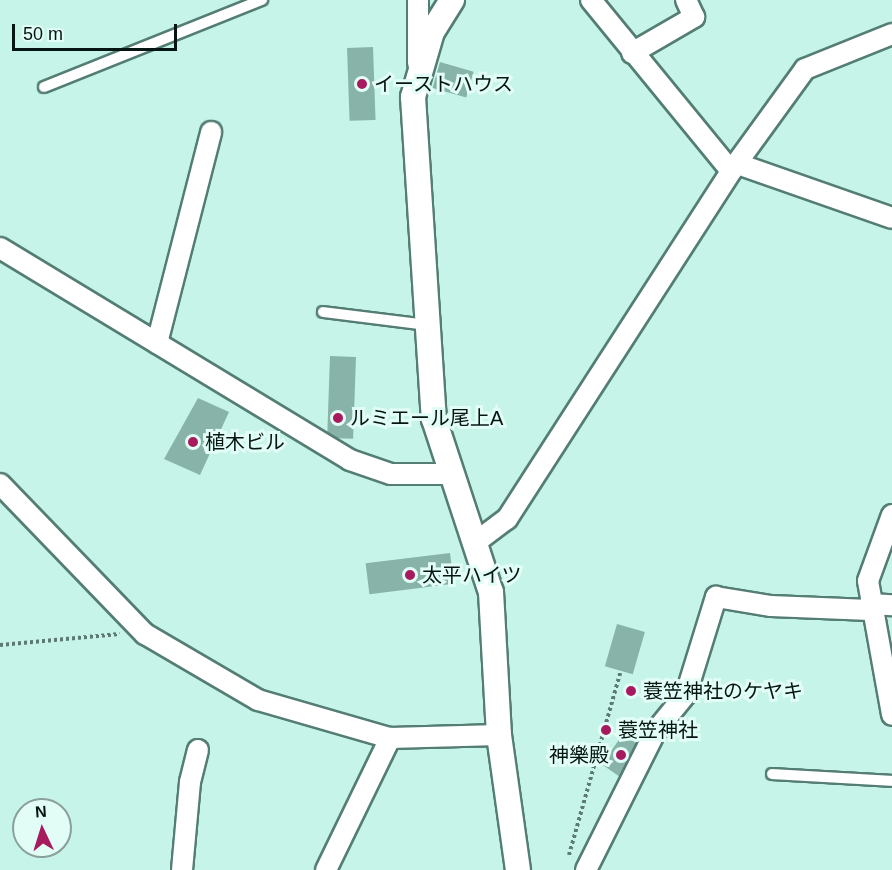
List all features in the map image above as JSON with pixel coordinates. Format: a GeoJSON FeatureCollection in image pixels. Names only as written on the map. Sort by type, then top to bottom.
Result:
{"type":"FeatureCollection","features":[{"type":"Feature","properties":{"kind":"street"},"geometry":{"type":"LineString","coordinates":[[418,0],[418,69],[412,97],[434,419],[450,474],[476,542],[491,592],[500,735],[518,870]]}},
{"type":"Feature","properties":{"kind":"street"},"geometry":{"type":"LineString","coordinates":[[418,69],[452,0]]}},
{"type":"Feature","properties":{"kind":"street"},"geometry":{"type":"LineString","coordinates":[[591,0],[632,53],[734,168],[892,218]]}},
{"type":"Feature","properties":{"kind":"street"},"geometry":{"type":"LineString","coordinates":[[632,53],[694,17],[686,0]]}},
{"type":"Feature","properties":{"kind":"street"},"geometry":{"type":"LineString","coordinates":[[476,542],[507,519],[734,168],[804,69],[892,34]]}},
{"type":"Feature","properties":{"kind":"street"},"geometry":{"type":"LineString","coordinates":[[157,342],[211,132]]}},
{"type":"Feature","properties":{"kind":"street"},"geometry":{"type":"LineString","coordinates":[[0,248],[350,460],[391,474],[450,474]]}},
{"type":"Feature","properties":{"kind":"street"},"geometry":{"type":"LineString","coordinates":[[0,484],[145,634],[258,700],[390,738],[500,735]]}},
{"type":"Feature","properties":{"kind":"street"},"geometry":{"type":"LineString","coordinates":[[892,515],[868,581],[870,607],[892,715]]}},
{"type":"Feature","properties":{"kind":"street"},"geometry":{"type":"LineString","coordinates":[[586,870],[655,732],[686,694],[716,597],[771,606],[870,607],[892,605]]}},
{"type":"Feature","properties":{"kind":"street"},"geometry":{"type":"LineString","coordinates":[[326,870],[390,738]]}},
{"type":"Feature","properties":{"kind":"street"},"geometry":{"type":"LineString","coordinates":[[182,870],[190,782],[198,750]]}},
{"type":"Feature","properties":{"kind":"lane"},"geometry":{"type":"LineString","coordinates":[[44,87],[262,0]]}},
{"type":"Feature","properties":{"kind":"lane"},"geometry":{"type":"LineString","coordinates":[[323,312],[428,325]]}},
{"type":"Feature","properties":{"kind":"lane"},"geometry":{"type":"LineString","coordinates":[[772,774],[892,781]]}},
{"type":"Feature","properties":{"kind":"path"},"geometry":{"type":"LineString","coordinates":[[0,645],[110,634]]}},
{"type":"Feature","properties":{"kind":"path"},"geometry":{"type":"LineString","coordinates":[[568,859],[620,673]]}},
{"type":"Feature","properties":{"kind":"building","name":"イーストハウス"},"geometry":{"type":"Polygon","coordinates":[[[373,47],[376,120],[350,121],[347,48],[373,47]]]}},
{"type":"Feature","properties":{"kind":"building"},"geometry":{"type":"Polygon","coordinates":[[[440,62],[474,72],[466,98],[433,88],[440,62]]]}},
{"type":"Feature","properties":{"kind":"building"},"geometry":{"type":"Polygon","coordinates":[[[330,356],[356,357],[353,439],[327,438],[330,356]]]}},
{"type":"Feature","properties":{"kind":"building","name":"植木ビル"},"geometry":{"type":"Polygon","coordinates":[[[198,398],[229,412],[200,475],[164,459],[198,398]]]}},
{"type":"Feature","properties":{"kind":"building","name":"太平ハイツ"},"geometry":{"type":"Polygon","coordinates":[[[450,553],[454,584],[369,594],[366,563],[450,553]]]}},
{"type":"Feature","properties":{"kind":"building"},"geometry":{"type":"Polygon","coordinates":[[[617,624],[645,632],[633,674],[605,666],[617,624]]]}},
{"type":"Feature","properties":{"kind":"building","name":"神樂殿"},"geometry":{"type":"Polygon","coordinates":[[[623,734],[640,746],[619,776],[602,764],[623,734]]]}},
{"type":"Feature","properties":{"kind":"place","name":"イーストハウス"},"geometry":{"type":"Point","coordinates":[362,84]}},
{"type":"Feature","properties":{"kind":"place","name":"ルミエール尾上A"},"geometry":{"type":"Point","coordinates":[338,418]}},
{"type":"Feature","properties":{"kind":"place","name":"植木ビル"},"geometry":{"type":"Point","coordinates":[193,442]}},
{"type":"Feature","properties":{"kind":"place","name":"太平ハイツ"},"geometry":{"type":"Point","coordinates":[410,575]}},
{"type":"Feature","properties":{"kind":"place","name":"蓑笠神社のケヤキ"},"geometry":{"type":"Point","coordinates":[631,691]}},
{"type":"Feature","properties":{"kind":"place","name":"蓑笠神社"},"geometry":{"type":"Point","coordinates":[606,730]}},
{"type":"Feature","properties":{"kind":"place","name":"神樂殿"},"geometry":{"type":"Point","coordinates":[621,755]}}]}
